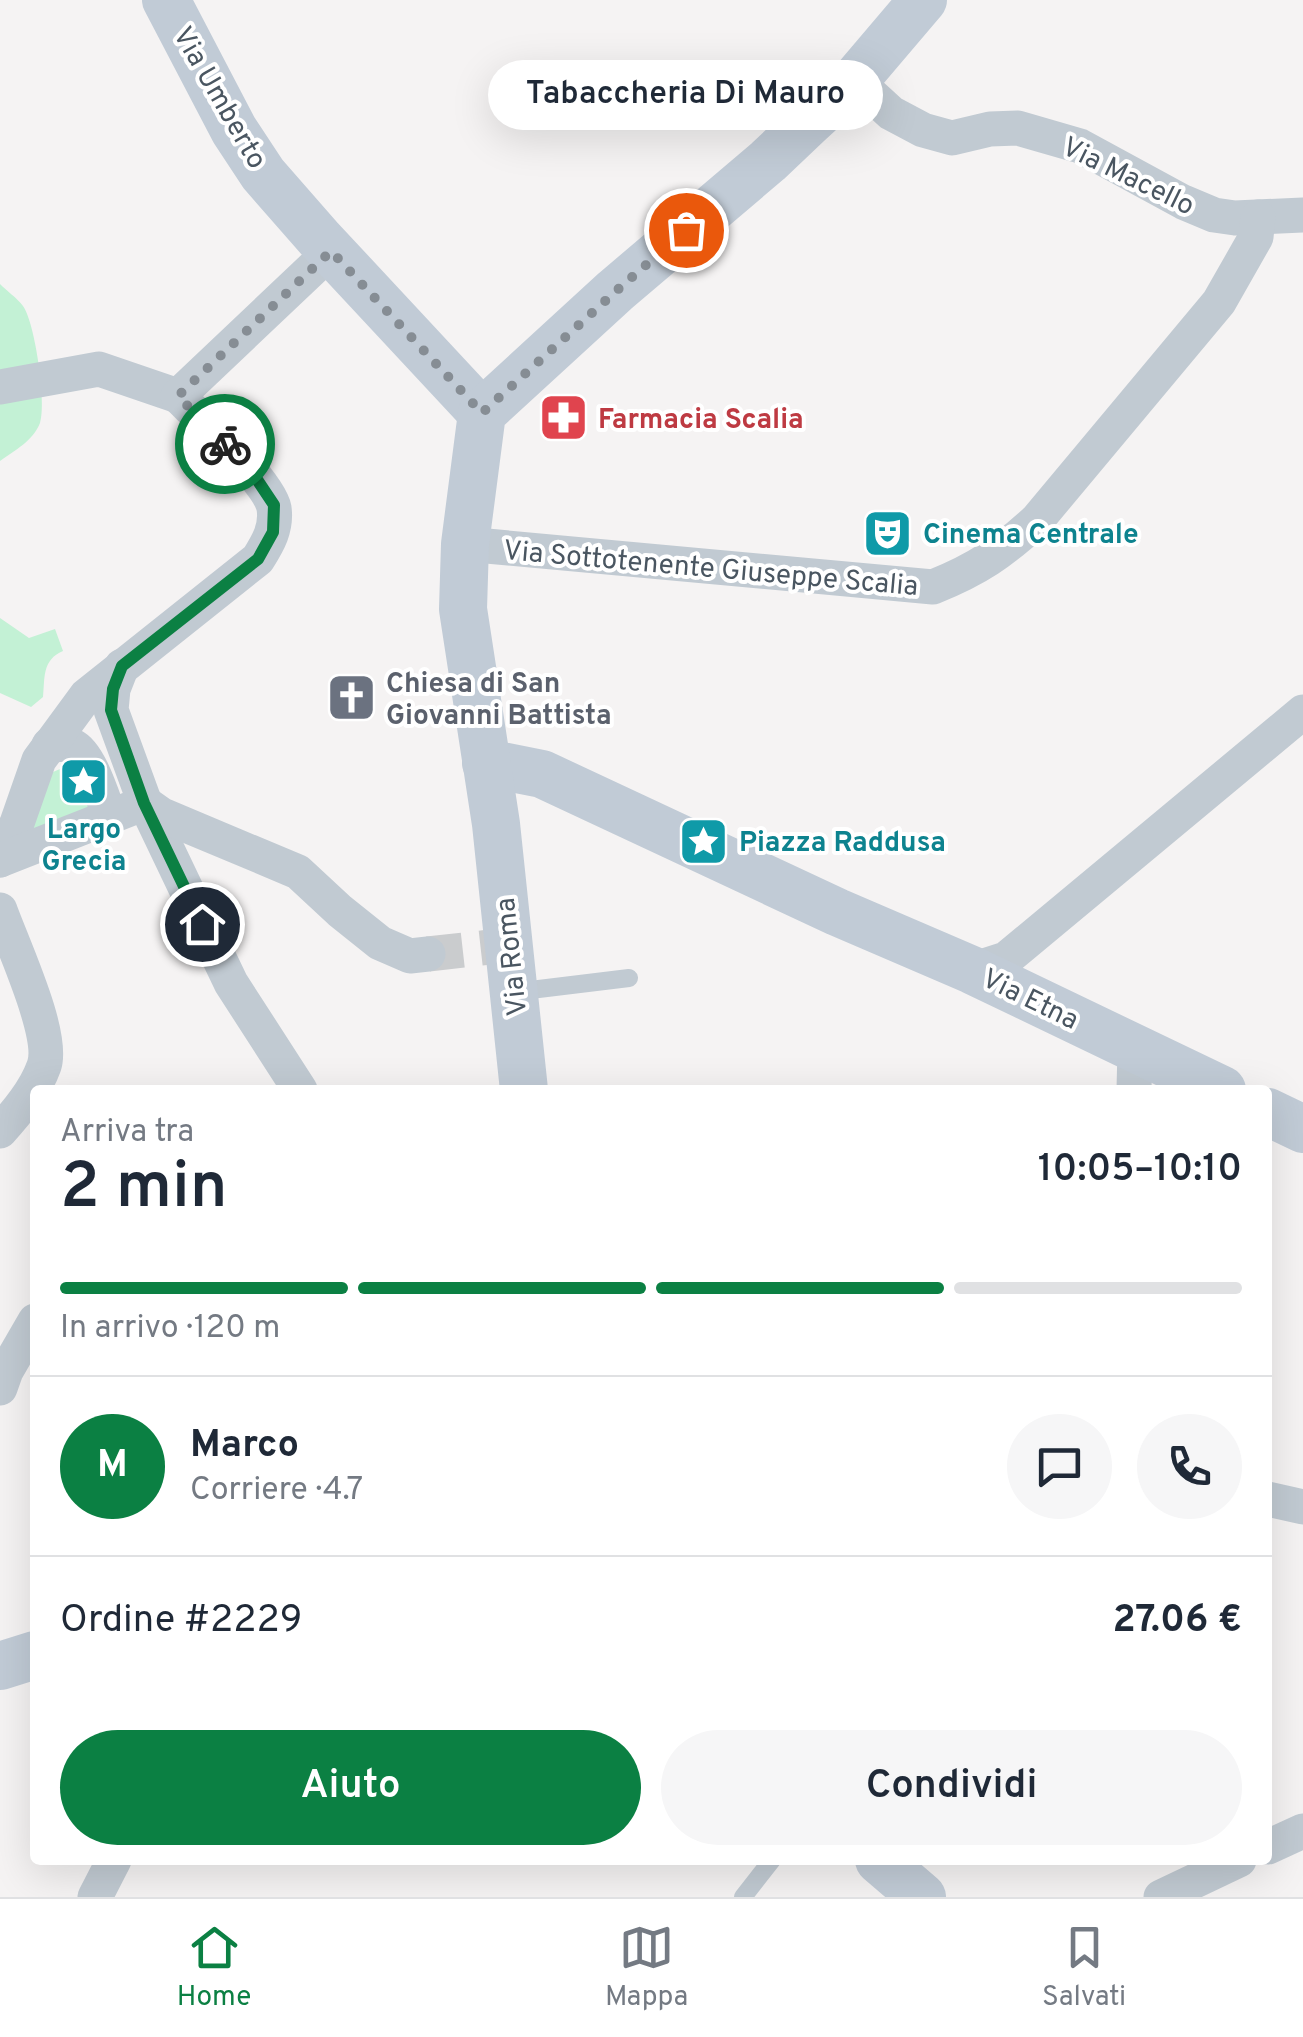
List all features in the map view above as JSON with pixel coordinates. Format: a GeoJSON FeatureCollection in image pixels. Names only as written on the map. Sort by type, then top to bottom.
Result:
{"type":"FeatureCollection","features":[{"type":"Feature","properties":{"kind":"street","name":"Via Umberto"},"geometry":{"type":"LineString","coordinates":[[166,0],[234,130],[263,174],[482,413]]}},
{"type":"Feature","properties":{"kind":"street"},"geometry":{"type":"LineString","coordinates":[[465,544],[482,413],[768,161],[854,80],[923,0]]}},
{"type":"Feature","properties":{"kind":"street","name":"Via Macello"},"geometry":{"type":"LineString","coordinates":[[854,80],[891,113],[923,130],[952,138],[990,129],[1018,128],[1080,146],[1214,215],[1303,216]]}},
{"type":"Feature","properties":{"kind":"street","name":"Via Sottotenente Giuseppe Scalia"},"geometry":{"type":"LineString","coordinates":[[465,544],[933,588],[970,572],[1006,548],[1037,520],[1218,302],[1256,237],[1258,217]]}},
{"type":"Feature","properties":{"kind":"street"},"geometry":{"type":"LineString","coordinates":[[178,396],[331,251]]}},
{"type":"Feature","properties":{"kind":"street"},"geometry":{"type":"LineString","coordinates":[[0,388],[98,369],[178,396],[252,472],[274,505],[273,532],[258,559],[86,696],[39,760],[0,860]]}},
{"type":"Feature","properties":{"kind":"street","name":"Via Roma"},"geometry":{"type":"LineString","coordinates":[[465,544],[463,609],[496,824],[499,946],[514,992],[523,1085]]}},
{"type":"Feature","properties":{"kind":"street"},"geometry":{"type":"LineString","coordinates":[[122,666],[113,689],[111,710],[144,803],[230,983],[297,1085]]}},
{"type":"Feature","properties":{"kind":"street"},"geometry":{"type":"LineString","coordinates":[[972,970],[1006,959],[1303,712]]}},
{"type":"Feature","properties":{"kind":"street"},"geometry":{"type":"LineString","coordinates":[[49,745],[76,747],[86,758],[110,817]]}},
{"type":"Feature","properties":{"kind":"street","name":"Via Etna"},"geometry":{"type":"LineString","coordinates":[[486,763],[542,774],[837,912],[972,970],[1134,1069],[1201,1085]]}},
{"type":"Feature","properties":{"kind":"street"},"geometry":{"type":"LineString","coordinates":[[0,860],[144,803]]}},
{"type":"Feature","properties":{"kind":"street"},"geometry":{"type":"LineString","coordinates":[[144,803],[162,815],[298,872],[380,943],[410,956],[428,954]]}},
{"type":"Feature","properties":{"kind":"street"},"geometry":{"type":"LineString","coordinates":[[0,910],[44,1030],[46,1064],[34,1085]]}},
{"type":"Feature","properties":{"kind":"street"},"geometry":{"type":"LineString","coordinates":[[0,1130],[30,1092]]}},
{"type":"Feature","properties":{"kind":"street"},"geometry":{"type":"LineString","coordinates":[[1272,1114],[1303,1129]]}},
{"type":"Feature","properties":{"kind":"street"},"geometry":{"type":"LineString","coordinates":[[0,1388],[30,1329]]}},
{"type":"Feature","properties":{"kind":"street"},"geometry":{"type":"LineString","coordinates":[[1272,1500],[1303,1506]]}},
{"type":"Feature","properties":{"kind":"street"},"geometry":{"type":"LineString","coordinates":[[0,1666],[30,1657]]}},
{"type":"Feature","properties":{"kind":"street"},"geometry":{"type":"LineString","coordinates":[[1272,1845],[1303,1831]]}},
{"type":"Feature","properties":{"kind":"street"},"geometry":{"type":"LineString","coordinates":[[95,1897],[111,1865]]}},
{"type":"Feature","properties":{"kind":"street"},"geometry":{"type":"LineString","coordinates":[[885,1865],[922,1897]]}},
{"type":"Feature","properties":{"kind":"street"},"geometry":{"type":"LineString","coordinates":[[1161,1897],[1228,1865]]}},
{"type":"Feature","properties":{"kind":"lane"},"geometry":{"type":"LineString","coordinates":[[514,992],[629,978]]}},
{"type":"Feature","properties":{"kind":"lane"},"geometry":{"type":"LineString","coordinates":[[743,1897],[768,1865]]}},
{"type":"Feature","properties":{"kind":"green space"},"geometry":{"type":"Polygon","coordinates":[[[0,284],[21,303],[27,315],[41,382],[42,413],[33,435],[0,461],[0,284]]]}},
{"type":"Feature","properties":{"kind":"green space"},"geometry":{"type":"Polygon","coordinates":[[[0,618],[29,638],[55,629],[63,651],[48,664],[43,697],[31,707],[0,693],[0,618]]]}},
{"type":"Feature","properties":{"kind":"green space"},"geometry":{"type":"Polygon","coordinates":[[[74,763],[93,810],[35,836],[26,830],[46,775],[74,763]]]}},
{"type":"Feature","properties":{"kind":"tunnel"},"geometry":{"type":"LineString","coordinates":[[428,954],[490,947]]}},
{"type":"Feature","properties":{"kind":"way so far"},"geometry":{"type":"LineString","coordinates":[[225,444],[178,396],[331,251],[482,413],[686,230]]}},
{"type":"Feature","properties":{"kind":"place","name":"Tabaccheria Di Mauro"},"geometry":{"type":"Point","coordinates":[686,230]}},
{"type":"Feature","properties":{"kind":"place","name":"Farmacia Scalia"},"geometry":{"type":"Point","coordinates":[563,418]}},
{"type":"Feature","properties":{"kind":"place","name":"Cinema Centrale"},"geometry":{"type":"Point","coordinates":[888,533]}},
{"type":"Feature","properties":{"kind":"place","name":"Chiesa di San Giovanni Battista"},"geometry":{"type":"Point","coordinates":[351,698]}},
{"type":"Feature","properties":{"kind":"place","name":"Largo Grecia"},"geometry":{"type":"Point","coordinates":[84,781]}},
{"type":"Feature","properties":{"kind":"place","name":"Piazza Raddusa"},"geometry":{"type":"Point","coordinates":[704,841]}},
{"type":"Feature","properties":{"kind":"route"},"geometry":{"type":"LineString","coordinates":[[202,924],[144,803],[111,710],[113,689],[122,666],[258,559],[273,532],[274,505],[252,472],[225,444]]}}]}
